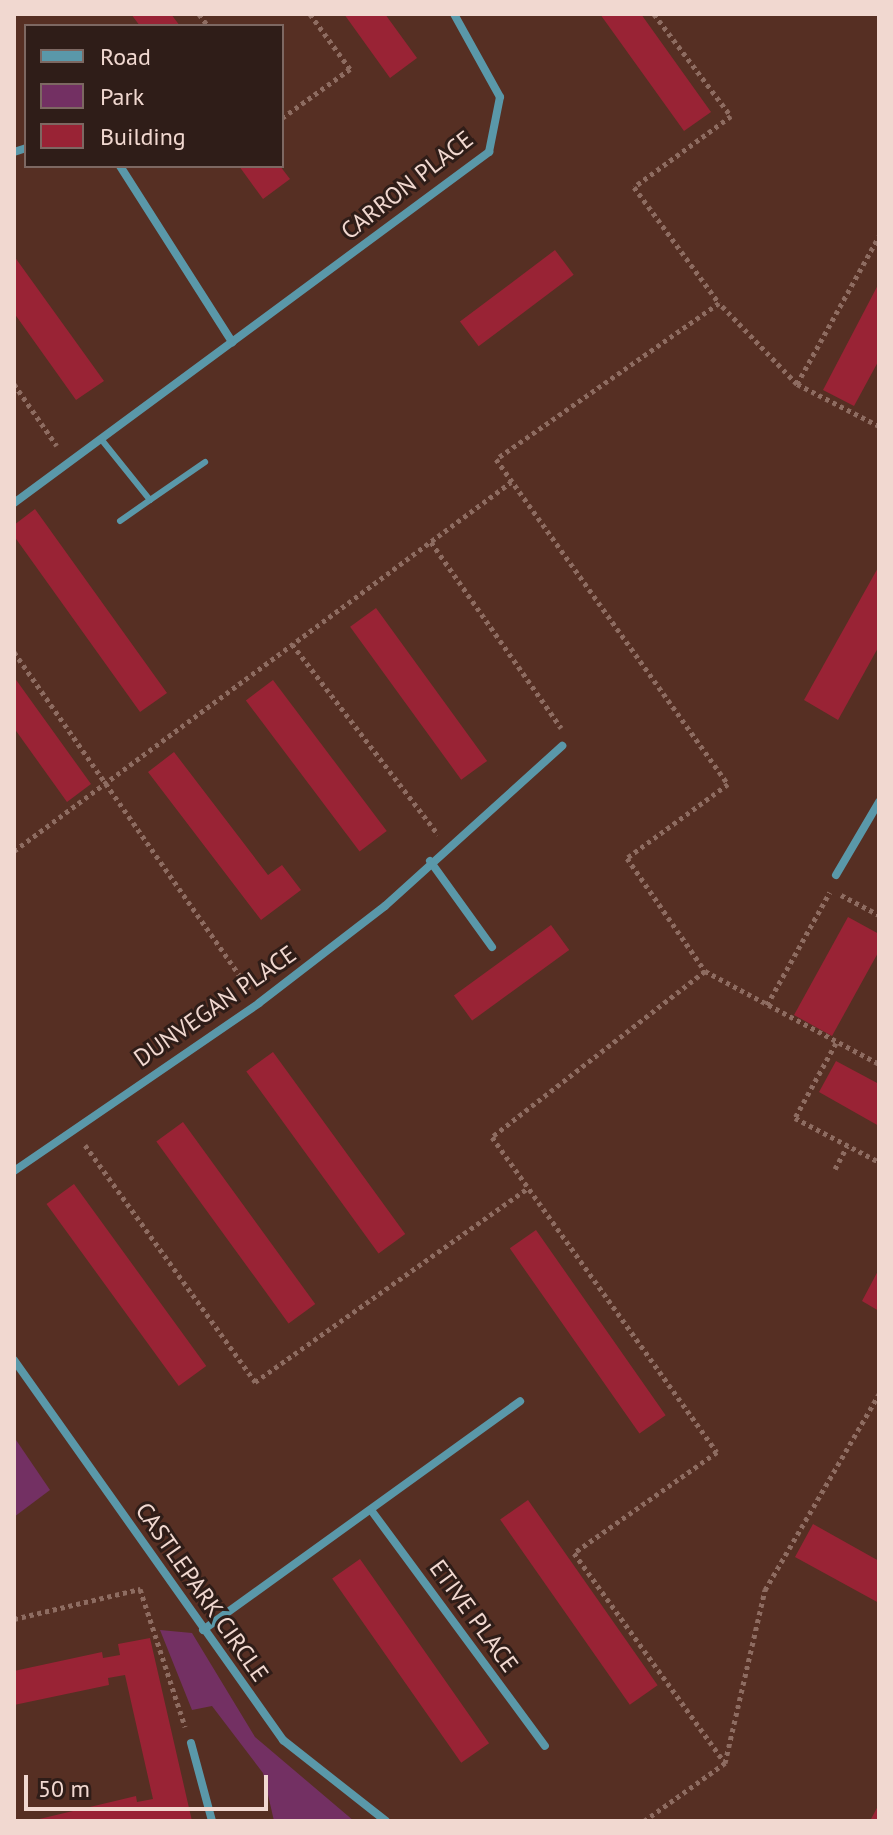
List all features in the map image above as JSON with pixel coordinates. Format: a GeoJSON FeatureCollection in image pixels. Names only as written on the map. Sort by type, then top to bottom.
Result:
{"type":"FeatureCollection","features":[{"type":"Feature","properties":{"kind":"street","name":"CARRON PLACE"},"geometry":{"type":"LineString","coordinates":[[14,503],[489,152],[500,97],[454,14]]}},
{"type":"Feature","properties":{"kind":"street"},"geometry":{"type":"LineString","coordinates":[[121,168],[232,342]]}},
{"type":"Feature","properties":{"kind":"street","name":"DUNVEGAN PLACE"},"geometry":{"type":"LineString","coordinates":[[14,1171],[259,1003],[385,906],[430,861],[562,746]]}},
{"type":"Feature","properties":{"kind":"street"},"geometry":{"type":"LineString","coordinates":[[836,875],[879,802]]}},
{"type":"Feature","properties":{"kind":"street"},"geometry":{"type":"LineString","coordinates":[[430,861],[492,947]]}},
{"type":"Feature","properties":{"kind":"street","name":"CASTLEPARK CIRCLE"},"geometry":{"type":"LineString","coordinates":[[14,1360],[283,1740],[386,1821]]}},
{"type":"Feature","properties":{"kind":"street"},"geometry":{"type":"LineString","coordinates":[[203,1630],[520,1401]]}},
{"type":"Feature","properties":{"kind":"street","name":"ETIVE PLACE"},"geometry":{"type":"LineString","coordinates":[[371,1510],[545,1746]]}},
{"type":"Feature","properties":{"kind":"street"},"geometry":{"type":"LineString","coordinates":[[191,1743],[212,1821]]}},
{"type":"Feature","properties":{"kind":"lane"},"geometry":{"type":"LineString","coordinates":[[101,439],[150,500]]}},
{"type":"Feature","properties":{"kind":"lane"},"geometry":{"type":"LineString","coordinates":[[120,521],[205,462]]}},
{"type":"Feature","properties":{"kind":"lane"},"geometry":{"type":"LineString","coordinates":[[14,491],[23,497]]}},
{"type":"Feature","properties":{"kind":"path"},"geometry":{"type":"LineString","coordinates":[[284,117],[350,69],[310,14]]}},
{"type":"Feature","properties":{"kind":"path"},"geometry":{"type":"LineString","coordinates":[[654,14],[731,116],[634,187],[719,303],[797,384],[879,426]]}},
{"type":"Feature","properties":{"kind":"path"},"geometry":{"type":"LineString","coordinates":[[797,384],[879,236]]}},
{"type":"Feature","properties":{"kind":"path"},"geometry":{"type":"LineString","coordinates":[[719,303],[496,459],[728,784],[627,858],[705,971],[879,1064]]}},
{"type":"Feature","properties":{"kind":"path"},"geometry":{"type":"LineString","coordinates":[[14,384],[69,462]]}},
{"type":"Feature","properties":{"kind":"path"},"geometry":{"type":"LineString","coordinates":[[14,851],[511,482]]}},
{"type":"Feature","properties":{"kind":"path"},"geometry":{"type":"LineString","coordinates":[[431,542],[568,738],[562,746]]}},
{"type":"Feature","properties":{"kind":"path"},"geometry":{"type":"LineString","coordinates":[[292,644],[448,846]]}},
{"type":"Feature","properties":{"kind":"path"},"geometry":{"type":"LineString","coordinates":[[14,652],[259,1003]]}},
{"type":"Feature","properties":{"kind":"path"},"geometry":{"type":"LineString","coordinates":[[767,1005],[832,889],[879,915]]}},
{"type":"Feature","properties":{"kind":"path"},"geometry":{"type":"LineString","coordinates":[[705,971],[492,1137],[717,1452],[574,1553],[725,1763]]}},
{"type":"Feature","properties":{"kind":"path"},"geometry":{"type":"LineString","coordinates":[[836,1043],[795,1118],[879,1162]]}},
{"type":"Feature","properties":{"kind":"path"},"geometry":{"type":"LineString","coordinates":[[74,1129],[255,1382],[528,1188]]}},
{"type":"Feature","properties":{"kind":"path"},"geometry":{"type":"LineString","coordinates":[[835,1169],[847,1146]]}},
{"type":"Feature","properties":{"kind":"path"},"geometry":{"type":"LineString","coordinates":[[644,1821],[725,1763],[765,1590],[879,1394]]}},
{"type":"Feature","properties":{"kind":"path"},"geometry":{"type":"LineString","coordinates":[[14,1619],[140,1589],[191,1743]]}},
{"type":"Feature","properties":{"kind":"green space"},"geometry":{"type":"Polygon","coordinates":[[[14,1437],[50,1490],[14,1517],[14,1437]]]}},
{"type":"Feature","properties":{"kind":"green space"},"geometry":{"type":"Polygon","coordinates":[[[160,1630],[192,1633],[255,1737],[354,1821],[274,1821],[263,1773],[212,1706],[192,1710],[160,1630]]]}},
{"type":"Feature","properties":{"kind":"building"},"geometry":{"type":"Polygon","coordinates":[[[131,14],[171,14],[178,24],[138,24],[131,14]]]}},
{"type":"Feature","properties":{"kind":"building"},"geometry":{"type":"Polygon","coordinates":[[[344,14],[385,14],[417,58],[390,78],[344,14]]]}},
{"type":"Feature","properties":{"kind":"building"},"geometry":{"type":"Polygon","coordinates":[[[600,14],[641,14],[711,112],[684,131],[600,14]]]}},
{"type":"Feature","properties":{"kind":"building"},"geometry":{"type":"Polygon","coordinates":[[[240,168],[282,168],[290,179],[263,199],[240,168]]]}},
{"type":"Feature","properties":{"kind":"building"},"geometry":{"type":"Polygon","coordinates":[[[555,250],[574,275],[479,346],[460,322],[555,250]]]}},
{"type":"Feature","properties":{"kind":"building"},"geometry":{"type":"Polygon","coordinates":[[[14,256],[104,381],[76,400],[14,313],[14,256]]]}},
{"type":"Feature","properties":{"kind":"building"},"geometry":{"type":"Polygon","coordinates":[[[879,283],[879,360],[854,406],[823,390],[879,283]]]}},
{"type":"Feature","properties":{"kind":"building"},"geometry":{"type":"Polygon","coordinates":[[[35,509],[167,693],[140,712],[14,536],[14,525],[35,509]]]}},
{"type":"Feature","properties":{"kind":"building"},"geometry":{"type":"Polygon","coordinates":[[[879,566],[879,646],[838,720],[804,700],[879,566]]]}},
{"type":"Feature","properties":{"kind":"building"},"geometry":{"type":"Polygon","coordinates":[[[376,608],[487,761],[461,780],[350,627],[376,608]]]}},
{"type":"Feature","properties":{"kind":"building"},"geometry":{"type":"Polygon","coordinates":[[[14,677],[91,784],[67,802],[14,728],[14,677]]]}},
{"type":"Feature","properties":{"kind":"building"},"geometry":{"type":"Polygon","coordinates":[[[273,680],[387,831],[360,851],[246,700],[273,680]]]}},
{"type":"Feature","properties":{"kind":"building"},"geometry":{"type":"Polygon","coordinates":[[[174,752],[268,875],[282,865],[301,890],[261,920],[148,772],[174,752]]]}},
{"type":"Feature","properties":{"kind":"building"},"geometry":{"type":"Polygon","coordinates":[[[848,917],[879,934],[879,951],[832,1036],[794,1015],[848,917]]]}},
{"type":"Feature","properties":{"kind":"building"},"geometry":{"type":"Polygon","coordinates":[[[551,925],[569,950],[472,1021],[454,996],[551,925]]]}},
{"type":"Feature","properties":{"kind":"building"},"geometry":{"type":"Polygon","coordinates":[[[273,1052],[405,1234],[379,1253],[246,1071],[273,1052]]]}},
{"type":"Feature","properties":{"kind":"building"},"geometry":{"type":"Polygon","coordinates":[[[836,1061],[879,1084],[879,1126],[819,1092],[836,1061]]]}},
{"type":"Feature","properties":{"kind":"building"},"geometry":{"type":"Polygon","coordinates":[[[183,1122],[315,1304],[289,1323],[156,1141],[183,1122]]]}},
{"type":"Feature","properties":{"kind":"building"},"geometry":{"type":"Polygon","coordinates":[[[74,1184],[206,1366],[179,1386],[46,1204],[74,1184]]]}},
{"type":"Feature","properties":{"kind":"building"},"geometry":{"type":"Polygon","coordinates":[[[536,1230],[666,1415],[639,1433],[510,1248],[536,1230]]]}},
{"type":"Feature","properties":{"kind":"building"},"geometry":{"type":"Polygon","coordinates":[[[879,1269],[879,1311],[862,1301],[879,1269]]]}},
{"type":"Feature","properties":{"kind":"building"},"geometry":{"type":"Polygon","coordinates":[[[528,1500],[658,1685],[630,1705],[500,1520],[528,1500]]]}},
{"type":"Feature","properties":{"kind":"building"},"geometry":{"type":"Polygon","coordinates":[[[813,1524],[879,1561],[879,1603],[795,1557],[813,1524]]]}},
{"type":"Feature","properties":{"kind":"building"},"geometry":{"type":"Polygon","coordinates":[[[360,1559],[489,1743],[461,1763],[332,1579],[360,1559]]]}},
{"type":"Feature","properties":{"kind":"building"},"geometry":{"type":"Polygon","coordinates":[[[150,1638],[192,1821],[31,1821],[136,1796],[137,1802],[153,1799],[125,1675],[108,1678],[109,1685],[14,1705],[14,1671],[102,1652],[103,1658],[120,1655],[118,1644],[150,1638]]]}},
{"type":"Feature","properties":{"kind":"building"},"geometry":{"type":"Polygon","coordinates":[[[879,1804],[879,1821],[870,1821],[879,1804]]]}}]}
